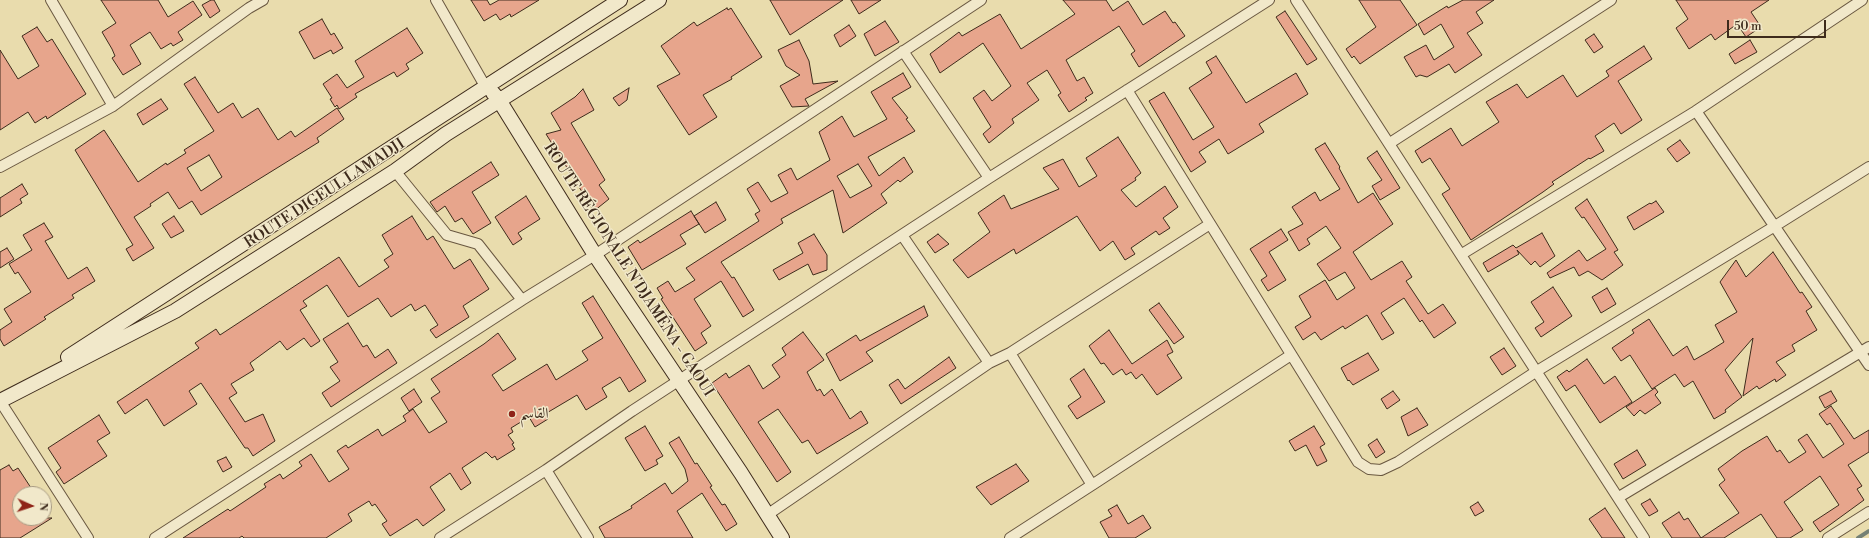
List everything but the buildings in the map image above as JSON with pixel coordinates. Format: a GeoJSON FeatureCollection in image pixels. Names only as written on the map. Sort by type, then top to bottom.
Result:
{"type":"FeatureCollection","features":[{"type":"Feature","properties":{"kind":"main road","name":"ROUTE DIGEUL LAMADJI"},"geometry":{"type":"LineString","coordinates":[[0,401],[620,0]]}},
{"type":"Feature","properties":{"kind":"main road","name":"ROUTE DIGEUL LAMADJI"},"geometry":{"type":"LineString","coordinates":[[0,401],[175,311],[395,170],[446,134],[659,0]]}},
{"type":"Feature","properties":{"kind":"main road","name":"ROUTE RÉGIONALE N'DJAMÉNA - GAOUI"},"geometry":{"type":"LineString","coordinates":[[485,86],[499,100],[595,255],[782,538]]}},
{"type":"Feature","properties":{"kind":"street"},"geometry":{"type":"LineString","coordinates":[[51,0],[113,106]]}},
{"type":"Feature","properties":{"kind":"street"},"geometry":{"type":"LineString","coordinates":[[0,167],[113,106],[246,4],[263,0]]}},
{"type":"Feature","properties":{"kind":"street","name":"ROUTE RÉGIONALE N'DJAMÉNA - GAOUI"},"geometry":{"type":"LineString","coordinates":[[436,0],[485,86]]}},
{"type":"Feature","properties":{"kind":"street"},"geometry":{"type":"LineString","coordinates":[[155,538],[522,300],[595,255],[981,0]]}},
{"type":"Feature","properties":{"kind":"street"},"geometry":{"type":"LineString","coordinates":[[440,538],[546,470],[632,410],[989,178],[1269,0]]}},
{"type":"Feature","properties":{"kind":"street"},"geometry":{"type":"LineString","coordinates":[[1296,0],[1462,254],[1644,538]]}},
{"type":"Feature","properties":{"kind":"street"},"geometry":{"type":"LineString","coordinates":[[1390,143],[1610,0]]}},
{"type":"Feature","properties":{"kind":"street"},"geometry":{"type":"LineString","coordinates":[[1462,254],[1696,111],[1862,0]]}},
{"type":"Feature","properties":{"kind":"street"},"geometry":{"type":"LineString","coordinates":[[903,51],[989,178]]}},
{"type":"Feature","properties":{"kind":"street"},"geometry":{"type":"LineString","coordinates":[[1127,90],[1358,462],[1369,469],[1381,470],[1398,462],[1537,371],[1869,167]]}},
{"type":"Feature","properties":{"kind":"street"},"geometry":{"type":"LineString","coordinates":[[1696,111],[1775,226],[1865,350],[1869,365]]}},
{"type":"Feature","properties":{"kind":"street"},"geometry":{"type":"LineString","coordinates":[[395,170],[448,235],[478,244],[522,300]]}},
{"type":"Feature","properties":{"kind":"street"},"geometry":{"type":"LineString","coordinates":[[767,515],[989,363],[1010,353],[1210,224]]}},
{"type":"Feature","properties":{"kind":"street"},"geometry":{"type":"LineString","coordinates":[[902,235],[989,363]]}},
{"type":"Feature","properties":{"kind":"street"},"geometry":{"type":"LineString","coordinates":[[1619,497],[1865,350]]}},
{"type":"Feature","properties":{"kind":"street"},"geometry":{"type":"LineString","coordinates":[[1010,353],[1092,485]]}},
{"type":"Feature","properties":{"kind":"street"},"geometry":{"type":"LineString","coordinates":[[1010,538],[1291,355]]}},
{"type":"Feature","properties":{"kind":"street"},"geometry":{"type":"LineString","coordinates":[[0,401],[88,538]]}},
{"type":"Feature","properties":{"kind":"street"},"geometry":{"type":"LineString","coordinates":[[546,470],[588,538]]}},
{"type":"Feature","properties":{"kind":"street"},"geometry":{"type":"LineString","coordinates":[[1828,538],[1869,512]]}},
{"type":"Feature","properties":{"kind":"waterway"},"geometry":{"type":"LineString","coordinates":[[1858,538],[1869,531]]}},
{"type":"Feature","properties":{"kind":"place","name":"القاسم"},"geometry":{"type":"Point","coordinates":[512,414]}}]}
